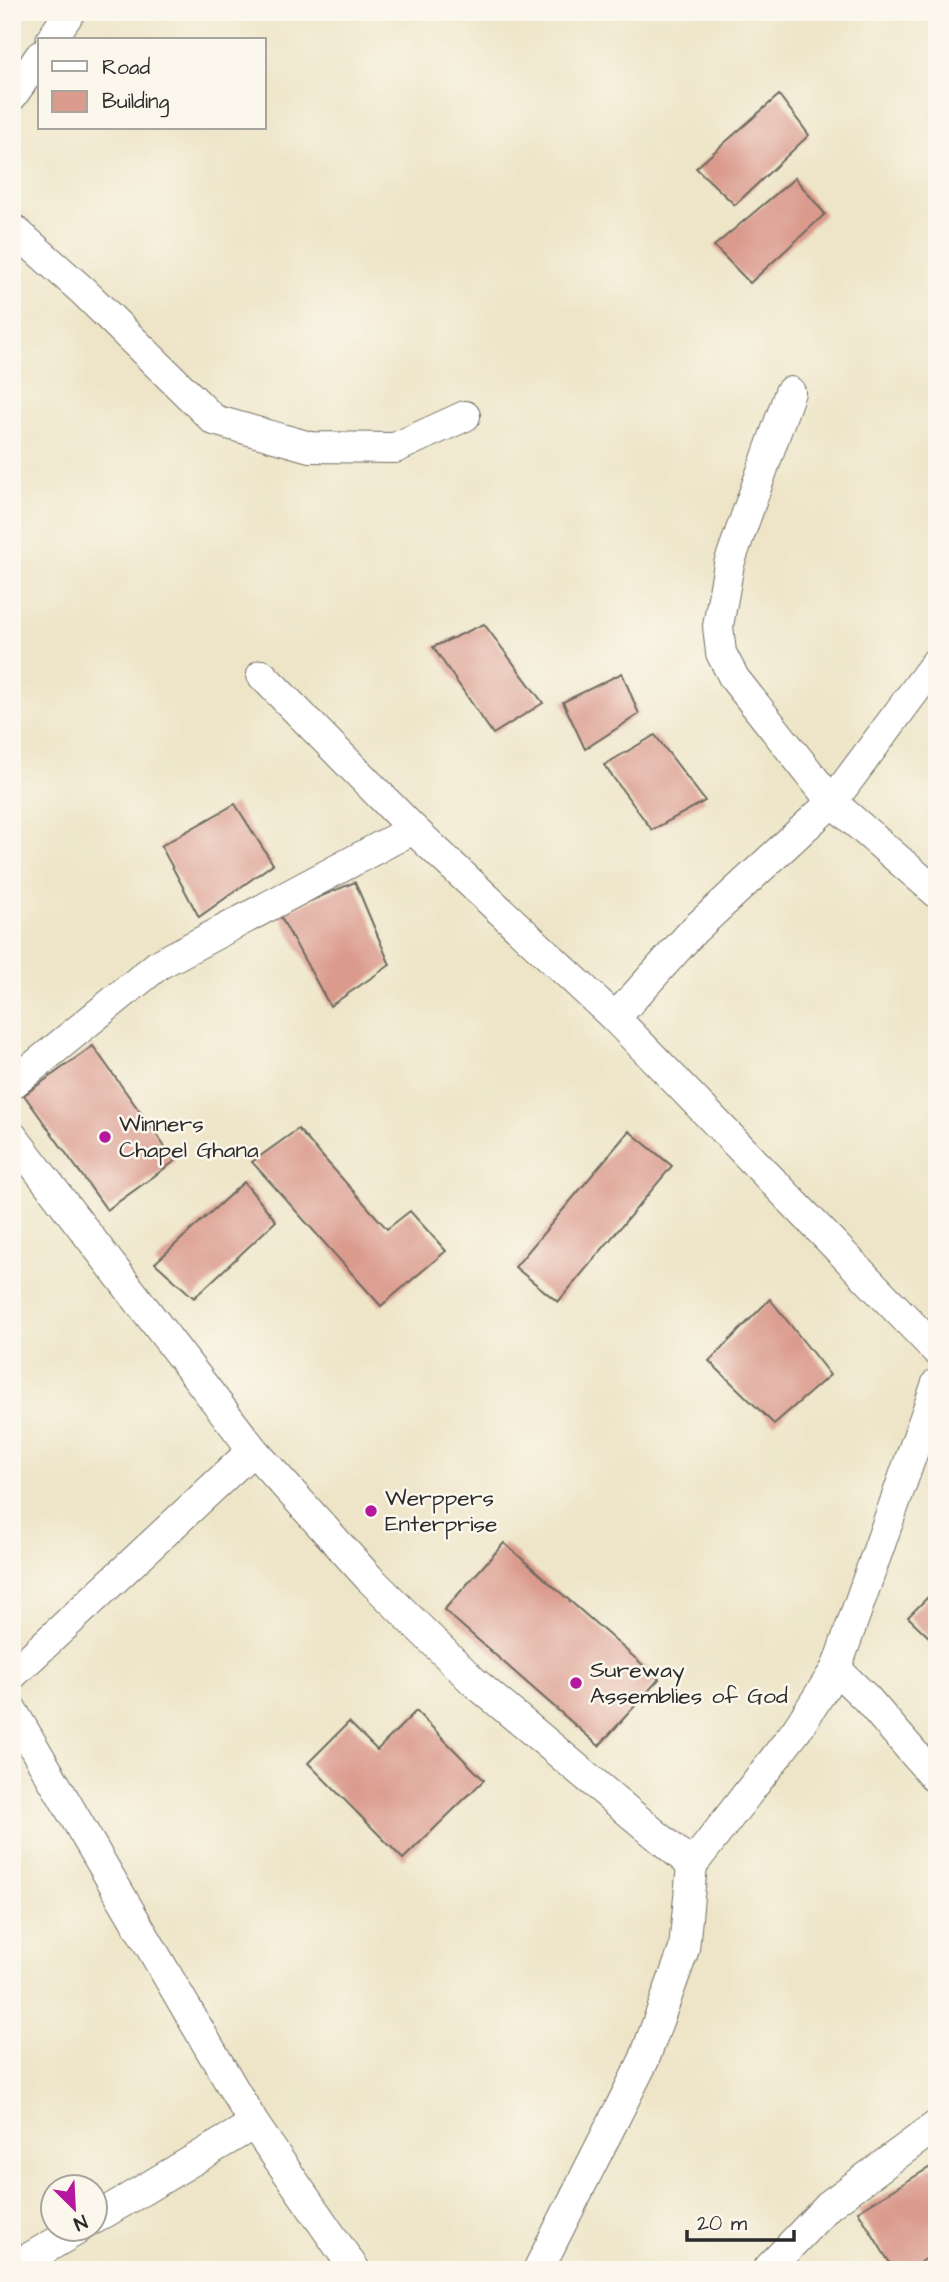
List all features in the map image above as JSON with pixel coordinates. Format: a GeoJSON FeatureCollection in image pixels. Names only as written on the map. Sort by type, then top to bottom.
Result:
{"type":"FeatureCollection","features":[{"type":"Feature","properties":{"kind":"street"},"geometry":{"type":"LineString","coordinates":[[52,38],[71,12]]}},
{"type":"Feature","properties":{"kind":"street"},"geometry":{"type":"LineString","coordinates":[[12,96],[38,59]]}},
{"type":"Feature","properties":{"kind":"street"},"geometry":{"type":"LineString","coordinates":[[12,228],[83,291],[214,420],[310,447],[395,448],[465,416]]}},
{"type":"Feature","properties":{"kind":"street"},"geometry":{"type":"LineString","coordinates":[[790,391],[729,564],[718,626],[720,653],[734,678],[832,802],[937,893]]}},
{"type":"Feature","properties":{"kind":"street"},"geometry":{"type":"LineString","coordinates":[[615,1018],[694,930],[832,802],[937,661]]}},
{"type":"Feature","properties":{"kind":"street"},"geometry":{"type":"LineString","coordinates":[[262,675],[413,828],[615,1018],[937,1351]]}},
{"type":"Feature","properties":{"kind":"street"},"geometry":{"type":"LineString","coordinates":[[12,1084],[158,965],[413,828]]}},
{"type":"Feature","properties":{"kind":"street"},"geometry":{"type":"LineString","coordinates":[[12,1136],[253,1450],[369,1578],[473,1681],[692,1865]]}},
{"type":"Feature","properties":{"kind":"street"},"geometry":{"type":"LineString","coordinates":[[538,2270],[644,2060],[684,1949],[692,1865],[796,1731],[836,1669],[937,1382]]}},
{"type":"Feature","properties":{"kind":"street"},"geometry":{"type":"LineString","coordinates":[[12,1675],[253,1450]]}},
{"type":"Feature","properties":{"kind":"street"},"geometry":{"type":"LineString","coordinates":[[836,1669],[867,1699],[937,1780]]}},
{"type":"Feature","properties":{"kind":"street"},"geometry":{"type":"LineString","coordinates":[[12,1710],[254,2124],[355,2270]]}},
{"type":"Feature","properties":{"kind":"street"},"geometry":{"type":"LineString","coordinates":[[108,2211],[254,2124]]}},
{"type":"Feature","properties":{"kind":"street"},"geometry":{"type":"LineString","coordinates":[[767,2270],[829,2205],[937,2125]]}},
{"type":"Feature","properties":{"kind":"street"},"geometry":{"type":"LineString","coordinates":[[12,2268],[53,2244]]}},
{"type":"Feature","properties":{"kind":"building"},"geometry":{"type":"Polygon","coordinates":[[[779,95],[809,135],[735,205],[696,168],[779,95]]]}},
{"type":"Feature","properties":{"kind":"building"},"geometry":{"type":"Polygon","coordinates":[[[795,178],[825,214],[750,283],[714,246],[795,178]]]}},
{"type":"Feature","properties":{"kind":"building"},"geometry":{"type":"Polygon","coordinates":[[[484,624],[543,703],[493,734],[433,647],[484,624]]]}},
{"type":"Feature","properties":{"kind":"building"},"geometry":{"type":"Polygon","coordinates":[[[622,673],[639,714],[585,749],[563,702],[622,673]]]}},
{"type":"Feature","properties":{"kind":"building"},"geometry":{"type":"Polygon","coordinates":[[[655,735],[705,801],[652,830],[604,765],[655,735]]]}},
{"type":"Feature","properties":{"kind":"building"},"geometry":{"type":"Polygon","coordinates":[[[235,804],[273,864],[199,917],[161,846],[235,804]]]}},
{"type":"Feature","properties":{"kind":"building"},"geometry":{"type":"Polygon","coordinates":[[[355,882],[390,965],[330,1006],[279,914],[355,882]]]}},
{"type":"Feature","properties":{"kind":"building"},"geometry":{"type":"Polygon","coordinates":[[[93,1046],[175,1161],[107,1210],[24,1095],[93,1046]]]}},
{"type":"Feature","properties":{"kind":"building"},"geometry":{"type":"Polygon","coordinates":[[[298,1129],[387,1229],[410,1211],[446,1251],[381,1306],[252,1162],[298,1129]]]}},
{"type":"Feature","properties":{"kind":"building"},"geometry":{"type":"Polygon","coordinates":[[[629,1131],[672,1166],[558,1302],[515,1267],[629,1131]]]}},
{"type":"Feature","properties":{"kind":"building"},"geometry":{"type":"Polygon","coordinates":[[[244,1182],[276,1221],[194,1298],[155,1263],[244,1182]]]}},
{"type":"Feature","properties":{"kind":"building"},"geometry":{"type":"Polygon","coordinates":[[[770,1299],[830,1375],[774,1424],[709,1361],[770,1299]]]}},
{"type":"Feature","properties":{"kind":"building"},"geometry":{"type":"Polygon","coordinates":[[[504,1543],[659,1679],[599,1746],[444,1610],[504,1543]]]}},
{"type":"Feature","properties":{"kind":"building"},"geometry":{"type":"Polygon","coordinates":[[[937,1588],[937,1645],[908,1617],[937,1588]]]}},
{"type":"Feature","properties":{"kind":"building"},"geometry":{"type":"Polygon","coordinates":[[[416,1711],[484,1780],[403,1859],[308,1763],[349,1722],[377,1750],[416,1711]]]}},
{"type":"Feature","properties":{"kind":"building"},"geometry":{"type":"Polygon","coordinates":[[[937,2163],[937,2252],[908,2270],[894,2270],[858,2211],[937,2163]]]}},
{"type":"Feature","properties":{"kind":"place","name":"Winners Chapel Ghana"},"geometry":{"type":"Point","coordinates":[105,1137]}},
{"type":"Feature","properties":{"kind":"place","name":"Werppers Enterprise"},"geometry":{"type":"Point","coordinates":[371,1511]}},
{"type":"Feature","properties":{"kind":"place","name":"Sureway Assemblies of God"},"geometry":{"type":"Point","coordinates":[576,1683]}}]}
